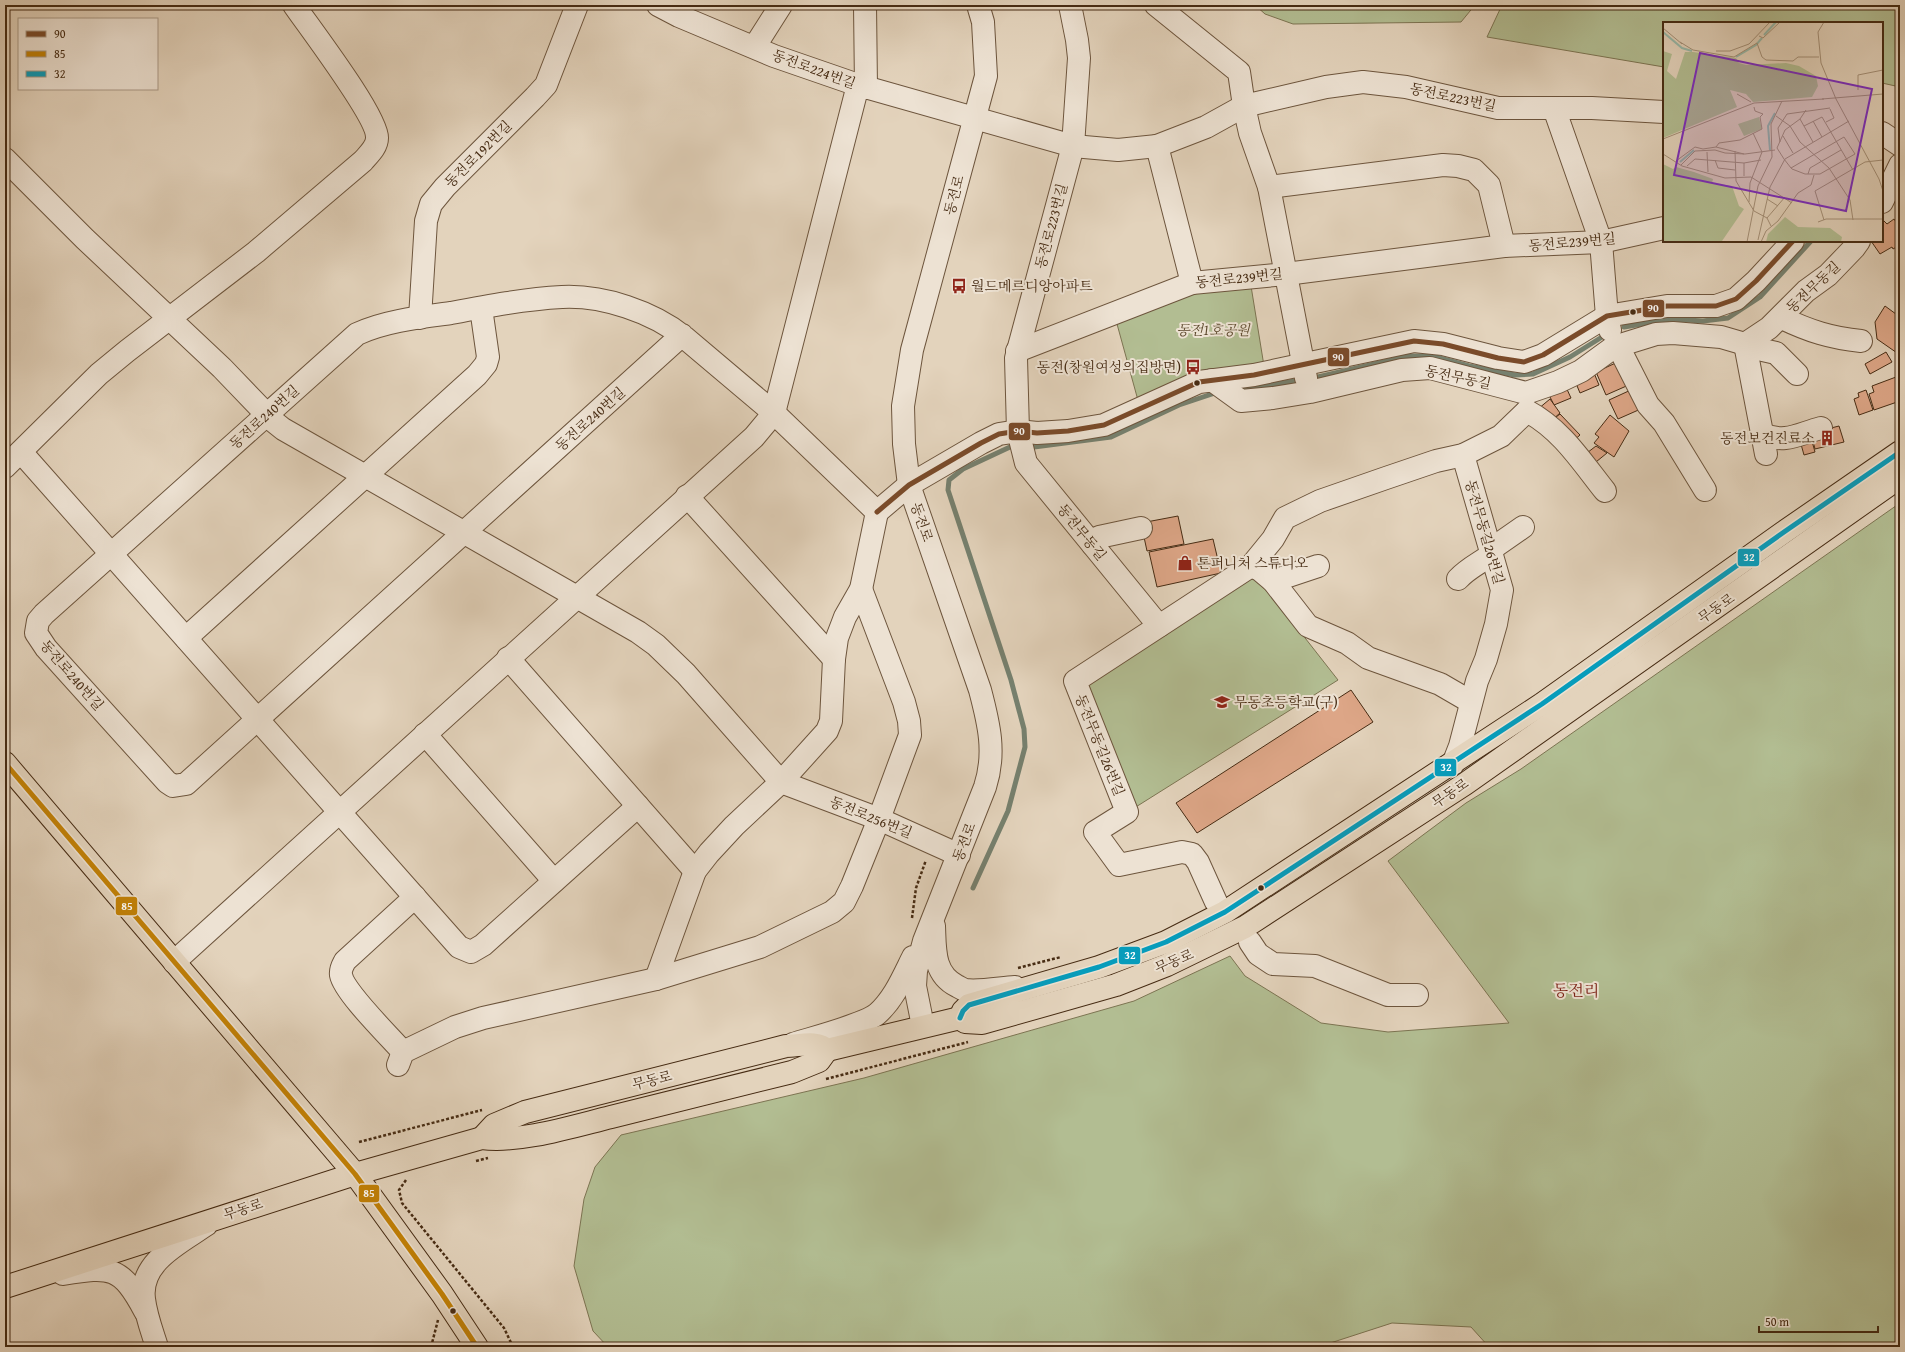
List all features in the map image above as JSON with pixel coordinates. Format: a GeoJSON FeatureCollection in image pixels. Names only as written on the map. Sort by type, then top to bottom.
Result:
{"type":"FeatureCollection","features":[{"type":"Feature","properties":{"kind":"main road","name":"무동로"},"geometry":{"type":"LineString","coordinates":[[960,1018],[963,1011],[969,1005],[1099,967],[1166,942],[1225,912],[1453,764],[1542,704],[1784,532],[1900,452]]}},
{"type":"Feature","properties":{"kind":"main road","name":"무동로"},"geometry":{"type":"LineString","coordinates":[[960,1018],[965,1022],[982,1023],[1116,985],[1167,965],[1245,927],[1471,779],[1900,477]]}},
{"type":"Feature","properties":{"kind":"main road"},"geometry":{"type":"LineString","coordinates":[[5,763],[355,1174],[442,1294],[477,1347]]}},
{"type":"Feature","properties":{"kind":"main road","name":"무동로"},"geometry":{"type":"LineString","coordinates":[[15,1284],[355,1174],[482,1138],[495,1140],[576,1126],[792,1072],[819,1061],[827,1050],[960,1018]]}},
{"type":"Feature","properties":{"kind":"main road","name":"무동로"},"geometry":{"type":"LineString","coordinates":[[482,1138],[494,1125],[525,1112],[786,1046],[816,1044],[823,1046],[827,1050]]}},
{"type":"Feature","properties":{"kind":"street"},"geometry":{"type":"LineString","coordinates":[[5,467],[99,374],[291,223],[363,161],[374,148],[377,138],[375,125],[294,5]]}},
{"type":"Feature","properties":{"kind":"street","name":"동전로192번길"},"geometry":{"type":"LineString","coordinates":[[420,318],[426,221],[431,204],[445,187],[536,97],[546,85],[577,5]]}},
{"type":"Feature","properties":{"kind":"street","name":"동전로224번길"},"geometry":{"type":"LineString","coordinates":[[658,5],[681,11],[774,56],[862,87],[975,118]]}},
{"type":"Feature","properties":{"kind":"street"},"geometry":{"type":"LineString","coordinates":[[755,46],[781,5]]}},
{"type":"Feature","properties":{"kind":"street"},"geometry":{"type":"LineString","coordinates":[[174,962],[687,496],[754,438],[774,413],[862,87],[865,5]]}},
{"type":"Feature","properties":{"kind":"street","name":"동전로"},"geometry":{"type":"LineString","coordinates":[[924,1026],[915,986],[916,971],[924,941],[959,854],[990,770],[989,724],[980,690],[909,485],[904,444],[903,406],[912,350],[986,76],[983,22],[978,5]]}},
{"type":"Feature","properties":{"kind":"street","name":"동전로223번길"},"geometry":{"type":"LineString","coordinates":[[1017,351],[1073,146],[1079,58],[1070,5]]}},
{"type":"Feature","properties":{"kind":"street"},"geometry":{"type":"LineString","coordinates":[[1156,5],[1239,72],[1250,133],[1269,187],[1303,364],[1310,392]]}},
{"type":"Feature","properties":{"kind":"street","name":"동전로223번길"},"geometry":{"type":"LineString","coordinates":[[975,118],[1073,146],[1118,150],[1157,146],[1206,127],[1244,106],[1326,88],[1363,82],[1406,87],[1498,108],[1592,108],[1663,112]]}},
{"type":"Feature","properties":{"kind":"street"},"geometry":{"type":"LineString","coordinates":[[1554,108],[1601,242],[1607,316],[1616,347],[1648,405],[1664,423],[1705,490]]}},
{"type":"Feature","properties":{"kind":"street"},"geometry":{"type":"LineString","coordinates":[[1883,134],[1900,145]]}},
{"type":"Feature","properties":{"kind":"street"},"geometry":{"type":"LineString","coordinates":[[1157,146],[1192,283]]}},
{"type":"Feature","properties":{"kind":"street"},"geometry":{"type":"LineString","coordinates":[[5,159],[80,234],[222,368],[267,414],[293,436],[617,618],[656,645],[686,674],[781,782]]}},
{"type":"Feature","properties":{"kind":"street"},"geometry":{"type":"LineString","coordinates":[[1269,187],[1443,165],[1458,166],[1474,170],[1489,185],[1504,246]]}},
{"type":"Feature","properties":{"kind":"street"},"geometry":{"type":"LineString","coordinates":[[1883,200],[1900,165]]}},
{"type":"Feature","properties":{"kind":"street","name":"동전로239번길"},"geometry":{"type":"LineString","coordinates":[[1017,351],[1192,283],[1286,274],[1504,246],[1601,242],[1663,228]]}},
{"type":"Feature","properties":{"kind":"street"},"geometry":{"type":"LineString","coordinates":[[656,979],[695,871],[709,853],[781,782],[827,731],[831,722],[834,659],[838,638],[845,617],[861,589],[877,512],[909,485],[999,434],[1018,431],[1068,431],[1104,425],[1205,381],[1254,375],[1414,341],[1443,344],[1498,358],[1524,362],[1543,355],[1607,316],[1667,306],[1716,306],[1736,299],[1756,281],[1792,242]]}},
{"type":"Feature","properties":{"kind":"street","name":"동전무동길"},"geometry":{"type":"LineString","coordinates":[[1745,345],[1770,328],[1806,290],[1828,275],[1858,242]]}},
{"type":"Feature","properties":{"kind":"street","name":"동전로240번길"},"geometry":{"type":"LineString","coordinates":[[682,335],[193,780],[186,784],[173,786],[167,782],[46,648],[36,633],[38,621],[357,334],[368,329],[420,318],[515,301],[564,297],[589,299],[610,303],[645,313],[668,324],[682,335],[774,413],[877,512]]}},
{"type":"Feature","properties":{"kind":"street"},"geometry":{"type":"LineString","coordinates":[[186,638],[477,375],[486,364],[488,356],[488,346],[481,308]]}},
{"type":"Feature","properties":{"kind":"street","name":"동전무동길"},"geometry":{"type":"LineString","coordinates":[[1783,315],[1782,318],[1807,330],[1836,338],[1861,341]]}},
{"type":"Feature","properties":{"kind":"street"},"geometry":{"type":"LineString","coordinates":[[1605,491],[1563,438],[1527,402],[1558,382],[1580,371],[1616,347],[1656,334],[1673,333],[1721,337],[1776,353],[1797,374]]}},
{"type":"Feature","properties":{"kind":"street"},"geometry":{"type":"LineString","coordinates":[[1745,345],[1764,444],[1773,439],[1787,440],[1821,428]]}},
{"type":"Feature","properties":{"kind":"street"},"geometry":{"type":"LineString","coordinates":[[1017,351],[1018,431]]}},
{"type":"Feature","properties":{"kind":"street","name":"동전무동길"},"geometry":{"type":"LineString","coordinates":[[1205,381],[1241,401],[1310,392],[1402,370],[1430,368],[1527,402]]}},
{"type":"Feature","properties":{"kind":"street","name":"동전무동길26번길"},"geometry":{"type":"LineString","coordinates":[[1216,902],[1198,862],[1192,854],[1182,852],[1119,865],[1102,844],[1095,832],[1127,812],[1075,681],[1251,566],[1273,539],[1285,518],[1299,510],[1436,461],[1463,455],[1501,436],[1527,402]]}},
{"type":"Feature","properties":{"kind":"street","name":"동전무동길"},"geometry":{"type":"LineString","coordinates":[[1018,431],[1026,463],[1159,626]]}},
{"type":"Feature","properties":{"kind":"street"},"geometry":{"type":"LineString","coordinates":[[21,452],[459,946],[471,952],[484,944],[638,806]]}},
{"type":"Feature","properties":{"kind":"street","name":"동전무동길26번길"},"geometry":{"type":"LineString","coordinates":[[1453,764],[1460,746],[1471,702],[1496,624],[1502,590],[1463,455]]}},
{"type":"Feature","properties":{"kind":"street"},"geometry":{"type":"LineString","coordinates":[[687,496],[834,659]]}},
{"type":"Feature","properties":{"kind":"street"},"geometry":{"type":"LineString","coordinates":[[1458,578],[1469,568],[1479,564],[1491,552],[1523,527]]}},
{"type":"Feature","properties":{"kind":"street"},"geometry":{"type":"LineString","coordinates":[[1093,545],[1100,537],[1140,528]]}},
{"type":"Feature","properties":{"kind":"street"},"geometry":{"type":"LineString","coordinates":[[1251,566],[1260,570],[1273,581],[1308,626],[1346,643],[1368,658],[1440,684],[1471,702]]}},
{"type":"Feature","properties":{"kind":"street"},"geometry":{"type":"LineString","coordinates":[[1273,581],[1318,566]]}},
{"type":"Feature","properties":{"kind":"street"},"geometry":{"type":"LineString","coordinates":[[415,897],[345,961],[341,967],[341,975],[354,996],[401,1058],[455,1027],[483,1018],[656,979],[760,947],[832,912],[844,902],[879,819],[910,735],[909,721],[904,702],[861,589]]}},
{"type":"Feature","properties":{"kind":"street"},"geometry":{"type":"LineString","coordinates":[[508,658],[695,871]]}},
{"type":"Feature","properties":{"kind":"street"},"geometry":{"type":"LineString","coordinates":[[425,734],[554,881]]}},
{"type":"Feature","properties":{"kind":"street","name":"동전로256번길"},"geometry":{"type":"LineString","coordinates":[[781,782],[879,819],[959,854]]}},
{"type":"Feature","properties":{"kind":"street"},"geometry":{"type":"LineString","coordinates":[[934,916],[935,950],[938,964],[941,974],[951,983],[964,990],[1036,986]]}},
{"type":"Feature","properties":{"kind":"street"},"geometry":{"type":"LineString","coordinates":[[786,1046],[870,1018],[878,1013],[898,988],[934,916]]}},
{"type":"Feature","properties":{"kind":"street"},"geometry":{"type":"LineString","coordinates":[[1250,942],[1258,954],[1273,964],[1315,966],[1388,995],[1417,995]]}},
{"type":"Feature","properties":{"kind":"street"},"geometry":{"type":"LineString","coordinates":[[157,1347],[143,1298],[144,1286],[148,1272],[155,1262],[168,1251],[216,1218]]}},
{"type":"Feature","properties":{"kind":"street"},"geometry":{"type":"LineString","coordinates":[[15,1284],[82,1271],[110,1271],[120,1276],[127,1282],[146,1312]]}},
{"type":"Feature","properties":{"kind":"path"},"geometry":{"type":"LineString","coordinates":[[911,924],[916,888],[927,858]]}},
{"type":"Feature","properties":{"kind":"path"},"geometry":{"type":"LineString","coordinates":[[1014,970],[1068,955]]}},
{"type":"Feature","properties":{"kind":"path"},"geometry":{"type":"LineString","coordinates":[[819,1081],[972,1041]]}},
{"type":"Feature","properties":{"kind":"path"},"geometry":{"type":"LineString","coordinates":[[359,1142],[490,1108]]}},
{"type":"Feature","properties":{"kind":"path"},"geometry":{"type":"LineString","coordinates":[[470,1162],[494,1157]]}},
{"type":"Feature","properties":{"kind":"path"},"geometry":{"type":"LineString","coordinates":[[410,1178],[404,1181],[399,1190],[402,1203],[504,1328],[513,1347]]}},
{"type":"Feature","properties":{"kind":"green space"},"geometry":{"type":"Polygon","coordinates":[[[1255,5],[1475,5],[1461,22],[1293,24],[1265,14],[1255,5]]]}},
{"type":"Feature","properties":{"kind":"green space"},"geometry":{"type":"Polygon","coordinates":[[[1502,5],[1900,5],[1900,87],[1883,83],[1883,22],[1663,22],[1663,67],[1487,37],[1502,5]]]}},
{"type":"Feature","properties":{"kind":"green space","name":"동전1호공원"},"geometry":{"type":"Polygon","coordinates":[[[1251,286],[1264,366],[1139,404],[1117,324],[1186,293],[1251,286]]]}},
{"type":"Feature","properties":{"kind":"green space"},"geometry":{"type":"Polygon","coordinates":[[[1900,503],[1900,1347],[1489,1347],[1471,1327],[1392,1323],[1318,1347],[608,1347],[593,1331],[574,1266],[584,1199],[595,1167],[621,1135],[864,1078],[1134,1001],[1230,956],[1245,976],[1321,1023],[1388,1032],[1509,1023],[1388,861],[1466,803],[1521,769],[1900,503]]]}},
{"type":"Feature","properties":{"kind":"green space","name":"무동초등학교(구)"},"geometry":{"type":"Polygon","coordinates":[[[1251,569],[1338,680],[1131,810],[1080,682],[1251,569]]]}},
{"type":"Feature","properties":{"kind":"building"},"geometry":{"type":"Polygon","coordinates":[[[1894,219],[1900,228],[1900,245],[1893,249],[1892,247],[1880,254],[1872,242],[1883,242],[1883,222],[1887,224],[1894,219]]]}},
{"type":"Feature","properties":{"kind":"building"},"geometry":{"type":"Polygon","coordinates":[[[1885,306],[1900,317],[1900,355],[1877,339],[1875,322],[1885,306]]]}},
{"type":"Feature","properties":{"kind":"building"},"geometry":{"type":"Polygon","coordinates":[[[1886,352],[1892,362],[1870,374],[1865,364],[1886,352]]]}},
{"type":"Feature","properties":{"kind":"building"},"geometry":{"type":"Polygon","coordinates":[[[1620,361],[1631,384],[1606,395],[1596,372],[1620,361]]]}},
{"type":"Feature","properties":{"kind":"building"},"geometry":{"type":"Polygon","coordinates":[[[1594,373],[1599,385],[1580,393],[1575,381],[1594,373]]]}},
{"type":"Feature","properties":{"kind":"building"},"geometry":{"type":"Polygon","coordinates":[[[1896,377],[1900,388],[1900,401],[1874,410],[1869,394],[1874,392],[1872,386],[1896,377]]]}},
{"type":"Feature","properties":{"kind":"building"},"geometry":{"type":"Polygon","coordinates":[[[1565,385],[1571,398],[1554,405],[1548,393],[1565,385]]]}},
{"type":"Feature","properties":{"kind":"building"},"geometry":{"type":"Polygon","coordinates":[[[1633,389],[1643,408],[1618,419],[1609,400],[1633,389]]]}},
{"type":"Feature","properties":{"kind":"building"},"geometry":{"type":"Polygon","coordinates":[[[1866,390],[1873,410],[1859,415],[1854,399],[1859,397],[1858,393],[1866,390]]]}},
{"type":"Feature","properties":{"kind":"building"},"geometry":{"type":"Polygon","coordinates":[[[1550,399],[1560,413],[1551,421],[1538,409],[1550,399]]]}},
{"type":"Feature","properties":{"kind":"building"},"geometry":{"type":"Polygon","coordinates":[[[1560,414],[1580,435],[1572,442],[1551,421],[1560,414]]]}},
{"type":"Feature","properties":{"kind":"building"},"geometry":{"type":"Polygon","coordinates":[[[1610,415],[1629,431],[1614,457],[1594,443],[1599,437],[1595,434],[1610,415]]]}},
{"type":"Feature","properties":{"kind":"building","name":"동전보건진료소"},"geometry":{"type":"Polygon","coordinates":[[[1839,426],[1844,442],[1815,449],[1811,433],[1839,426]]]}},
{"type":"Feature","properties":{"kind":"building"},"geometry":{"type":"Polygon","coordinates":[[[1810,434],[1815,452],[1804,455],[1799,437],[1810,434]]]}},
{"type":"Feature","properties":{"kind":"building"},"geometry":{"type":"Polygon","coordinates":[[[1596,446],[1607,453],[1591,466],[1583,456],[1596,446]]]}},
{"type":"Feature","properties":{"kind":"building"},"geometry":{"type":"Polygon","coordinates":[[[1178,516],[1184,544],[1147,551],[1141,523],[1178,516]]]}},
{"type":"Feature","properties":{"kind":"building","name":"톤퍼니처 스튜디오"},"geometry":{"type":"Polygon","coordinates":[[[1213,539],[1221,573],[1157,587],[1149,552],[1213,539]]]}},
{"type":"Feature","properties":{"kind":"building"},"geometry":{"type":"Polygon","coordinates":[[[1351,690],[1373,722],[1197,833],[1176,803],[1351,690]]]}},
{"type":"Feature","properties":{"kind":"waterway"},"geometry":{"type":"LineString","coordinates":[[1624,327],[1671,319],[1703,321],[1728,318],[1760,297],[1810,242]]}},
{"type":"Feature","properties":{"kind":"waterway"},"geometry":{"type":"LineString","coordinates":[[1318,377],[1409,356],[1432,356],[1469,366],[1515,375],[1533,374],[1570,357],[1602,337]]}},
{"type":"Feature","properties":{"kind":"waterway"},"geometry":{"type":"LineString","coordinates":[[1246,390],[1294,381]]}},
{"type":"Feature","properties":{"kind":"waterway"},"geometry":{"type":"LineString","coordinates":[[1034,447],[1111,437],[1179,405],[1218,392]]}},
{"type":"Feature","properties":{"kind":"waterway"},"geometry":{"type":"LineString","coordinates":[[973,888],[1008,811],[1025,747],[1024,729],[1011,680],[948,490],[949,480],[963,469],[1010,447]]}},
{"type":"Feature","properties":{"kind":"transit line","name":"90"},"geometry":{"type":"LineString","coordinates":[[877,512],[909,485],[999,434],[1018,431],[1037,433],[1068,431],[1104,425],[1199,382],[1254,375],[1414,341],[1443,344],[1498,358],[1524,362],[1543,355],[1607,316],[1667,306],[1716,306],[1736,299],[1756,281],[1792,242]]}},
{"type":"Feature","properties":{"kind":"transit line","name":"32"},"geometry":{"type":"LineString","coordinates":[[960,1018],[963,1011],[969,1005],[1099,967],[1166,942],[1225,912],[1542,704],[1784,532],[1900,452]]}},
{"type":"Feature","properties":{"kind":"transit line","name":"85"},"geometry":{"type":"LineString","coordinates":[[5,763],[355,1174],[442,1294],[477,1347]]}},
{"type":"Feature","properties":{"kind":"place","name":"월드메르디앙아파트"},"geometry":{"type":"Point","coordinates":[959,286]}},
{"type":"Feature","properties":{"kind":"place","name":"동전(창원여성의집방면)"},"geometry":{"type":"Point","coordinates":[1193,367]}},
{"type":"Feature","properties":{"kind":"place","name":"동전보건진료소"},"geometry":{"type":"Point","coordinates":[1827,438]}},
{"type":"Feature","properties":{"kind":"place","name":"톤퍼니처 스튜디오"},"geometry":{"type":"Point","coordinates":[1185,563]}},
{"type":"Feature","properties":{"kind":"place","name":"무동초등학교(구)"},"geometry":{"type":"Point","coordinates":[1222,702]}},
{"type":"Feature","properties":{"kind":"district","name":"동전리"},"geometry":{"type":"Point","coordinates":[1576,990]}}]}
